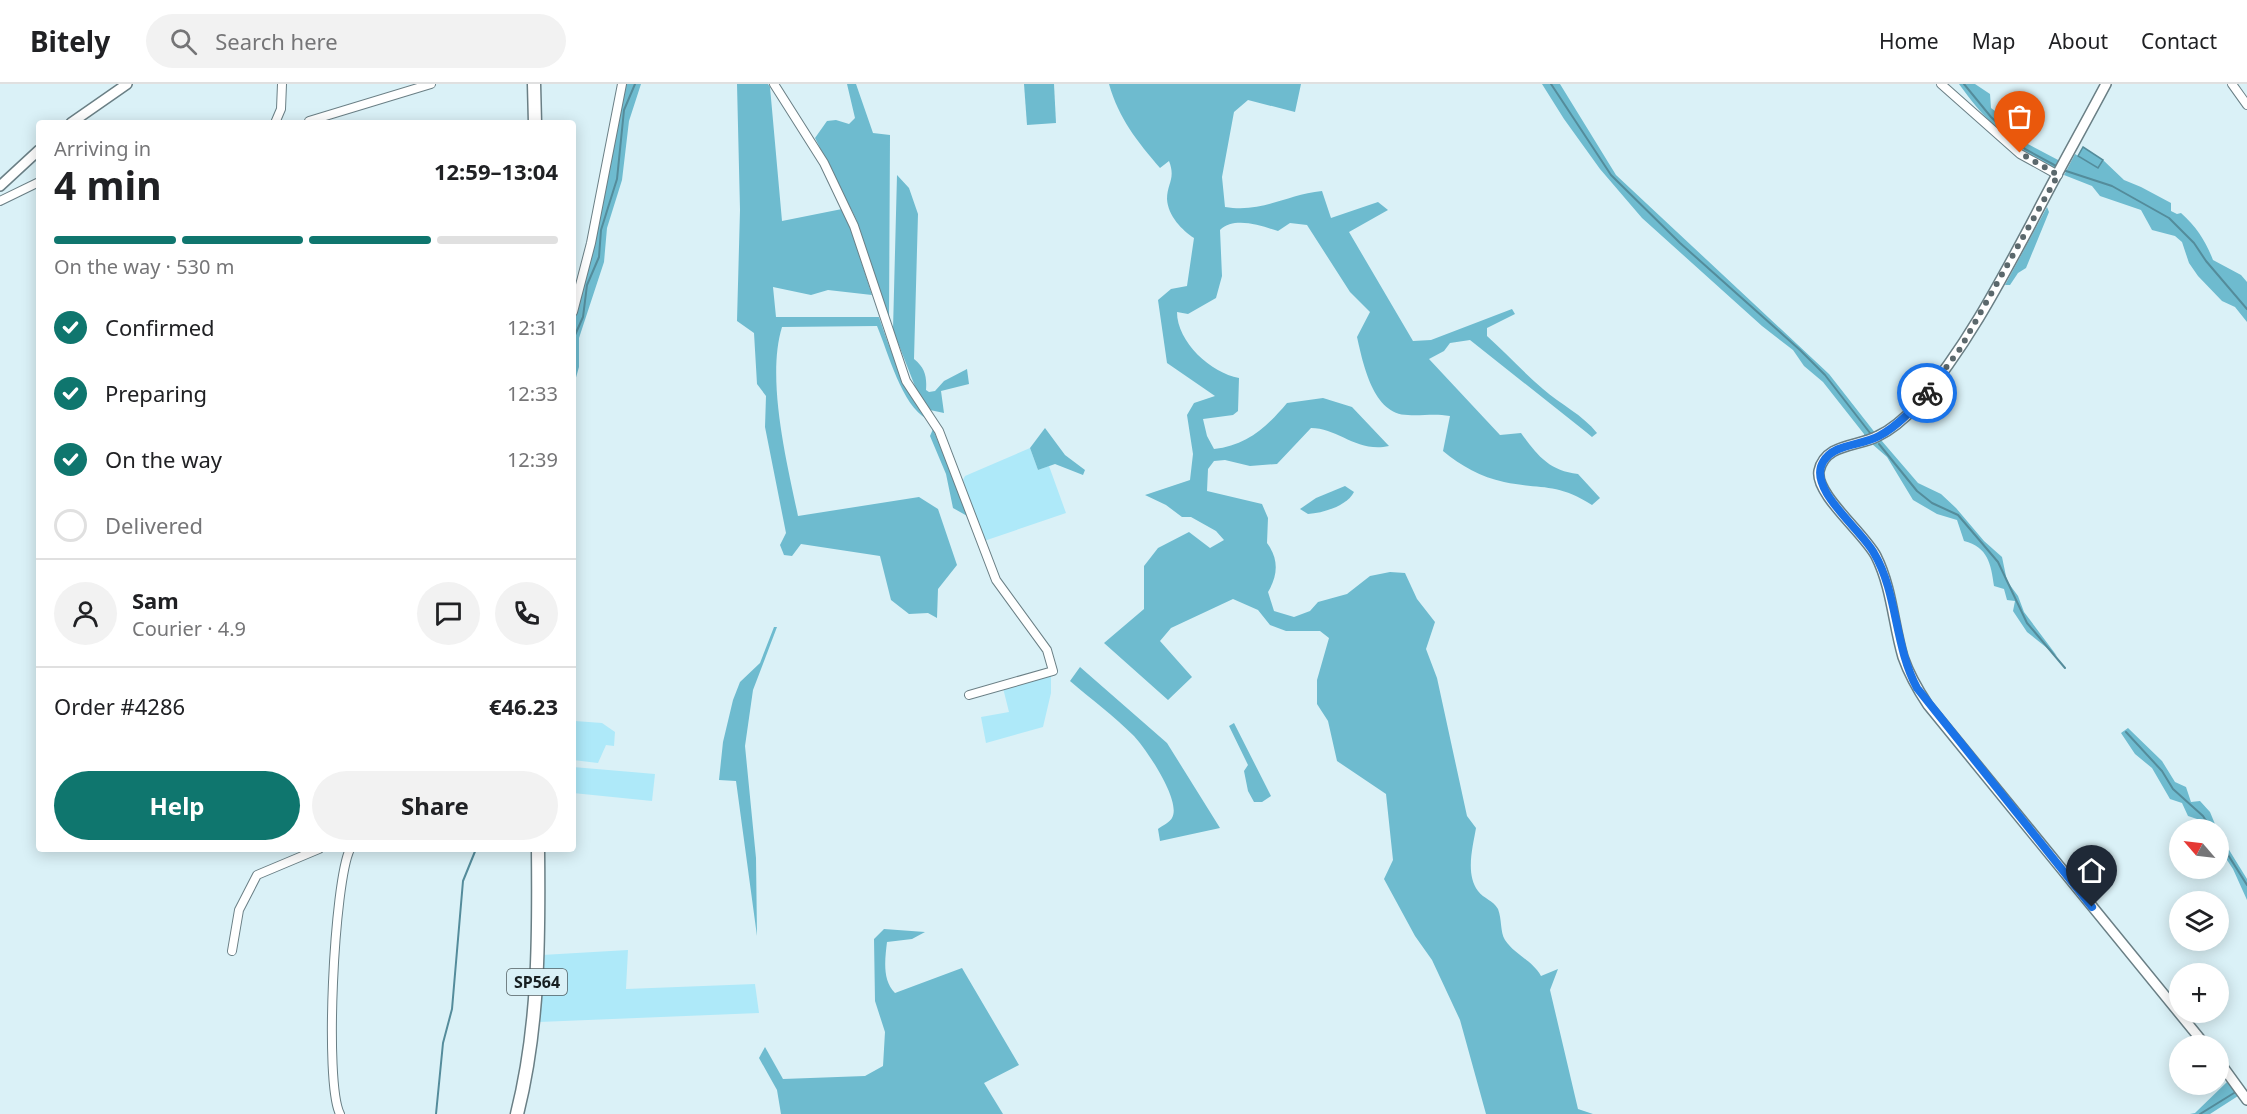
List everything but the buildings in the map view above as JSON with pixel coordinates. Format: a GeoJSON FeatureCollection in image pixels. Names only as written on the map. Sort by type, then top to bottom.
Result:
{"type":"FeatureCollection","features":[{"type":"Feature","properties":{"kind":"main road"},"geometry":{"type":"LineString","coordinates":[[534,84],[535,120]]}},
{"type":"Feature","properties":{"kind":"main road","name":"SP564"},"geometry":{"type":"LineString","coordinates":[[517,1114],[529,1062],[537,988],[538,852]]}},
{"type":"Feature","properties":{"kind":"street"},"geometry":{"type":"LineString","coordinates":[[75,120],[127,84]]}},
{"type":"Feature","properties":{"kind":"street"},"geometry":{"type":"LineString","coordinates":[[276,120],[281,109],[282,84]]}},
{"type":"Feature","properties":{"kind":"street"},"geometry":{"type":"LineString","coordinates":[[312,120],[431,84]]}},
{"type":"Feature","properties":{"kind":"street"},"geometry":{"type":"LineString","coordinates":[[576,300],[591,243],[622,84]]}},
{"type":"Feature","properties":{"kind":"street"},"geometry":{"type":"LineString","coordinates":[[774,84],[824,163],[854,226],[906,381],[939,430],[996,580],[1026,618],[1052,661],[1053,670],[969,695]]}},
{"type":"Feature","properties":{"kind":"street"},"geometry":{"type":"LineString","coordinates":[[1941,84],[2020,153],[2058,175]]}},
{"type":"Feature","properties":{"kind":"street"},"geometry":{"type":"LineString","coordinates":[[2106,84],[2058,175],[1960,349],[1912,410],[1885,432],[1830,453],[1818,477],[1824,492],[1864,538],[1881,566],[1903,657],[1910,675],[1928,705],[2197,1035]]}},
{"type":"Feature","properties":{"kind":"street"},"geometry":{"type":"LineString","coordinates":[[2232,84],[2247,105]]}},
{"type":"Feature","properties":{"kind":"street"},"geometry":{"type":"LineString","coordinates":[[0,186],[36,153]]}},
{"type":"Feature","properties":{"kind":"street"},"geometry":{"type":"LineString","coordinates":[[0,201],[36,183]]}},
{"type":"Feature","properties":{"kind":"street"},"geometry":{"type":"LineString","coordinates":[[232,951],[239,910],[257,875],[313,852]]}},
{"type":"Feature","properties":{"kind":"street"},"geometry":{"type":"LineString","coordinates":[[340,1114],[335,1089],[331,1007],[341,895],[348,852]]}},
{"type":"Feature","properties":{"kind":"street"},"geometry":{"type":"LineString","coordinates":[[2229,1075],[2247,1100]]}},
{"type":"Feature","properties":{"kind":"shaded area"},"geometry":{"type":"Polygon","coordinates":[[[626,84],[641,84],[629,121],[622,180],[607,228],[604,262],[579,338],[579,367],[576,378],[576,313],[591,257],[626,84]]]}},
{"type":"Feature","properties":{"kind":"shaded area"},"geometry":{"type":"Polygon","coordinates":[[[737,84],[768,84],[770,87],[782,221],[842,209],[872,295],[828,290],[811,295],[773,287],[776,317],[879,317],[899,370],[911,395],[927,419],[910,403],[903,391],[877,326],[782,327],[776,371],[777,396],[784,447],[798,516],[919,497],[938,509],[957,565],[938,589],[937,618],[928,613],[909,614],[891,600],[880,556],[801,544],[792,556],[784,555],[780,545],[786,533],[765,427],[766,396],[757,384],[754,333],[737,321],[740,210],[737,84]]]}},
{"type":"Feature","properties":{"kind":"shaded area"},"geometry":{"type":"Polygon","coordinates":[[[847,84],[856,84],[873,133],[890,135],[889,319],[856,219],[815,138],[827,121],[836,120],[849,124],[855,118],[847,84]]]}},
{"type":"Feature","properties":{"kind":"shaded area"},"geometry":{"type":"Polygon","coordinates":[[[1024,84],[1054,84],[1056,123],[1027,125],[1024,84]]]}},
{"type":"Feature","properties":{"kind":"shaded area"},"geometry":{"type":"Polygon","coordinates":[[[1109,84],[1301,84],[1295,112],[1248,100],[1234,112],[1222,177],[1225,207],[1251,208],[1322,191],[1331,218],[1378,202],[1388,210],[1349,232],[1413,341],[1431,340],[1512,309],[1515,314],[1487,328],[1487,336],[1536,383],[1597,433],[1592,437],[1470,340],[1450,343],[1444,351],[1429,359],[1500,435],[1521,433],[1551,466],[1578,474],[1600,498],[1592,505],[1558,490],[1496,480],[1464,466],[1443,451],[1450,416],[1396,413],[1378,397],[1367,373],[1357,337],[1370,312],[1350,292],[1307,225],[1290,223],[1278,231],[1240,223],[1220,230],[1222,276],[1216,298],[1188,314],[1177,312],[1183,334],[1189,345],[1207,363],[1228,375],[1239,378],[1238,411],[1233,415],[1203,419],[1207,436],[1214,449],[1236,444],[1255,434],[1287,403],[1323,398],[1352,407],[1389,446],[1367,446],[1321,429],[1311,428],[1277,464],[1250,466],[1225,460],[1214,461],[1208,469],[1207,491],[1262,504],[1268,518],[1267,543],[1274,555],[1276,567],[1268,592],[1274,611],[1294,617],[1310,611],[1318,602],[1347,594],[1370,576],[1390,572],[1405,573],[1417,599],[1435,622],[1426,649],[1437,678],[1467,816],[1476,828],[1471,860],[1474,884],[1480,894],[1498,909],[1503,937],[1509,945],[1541,976],[1558,969],[1550,990],[1578,1109],[1593,1114],[1486,1114],[1460,1020],[1432,960],[1415,936],[1384,879],[1393,860],[1386,794],[1337,761],[1328,721],[1317,704],[1317,680],[1329,638],[1320,631],[1286,631],[1270,625],[1258,610],[1233,599],[1171,628],[1160,641],[1192,677],[1168,700],[1104,643],[1144,609],[1144,566],[1158,548],[1189,532],[1210,548],[1224,540],[1216,531],[1191,517],[1182,517],[1166,505],[1145,495],[1190,480],[1193,454],[1187,415],[1194,403],[1215,396],[1167,363],[1158,300],[1171,289],[1187,286],[1194,238],[1176,222],[1168,205],[1167,194],[1172,172],[1169,161],[1160,168],[1144,148],[1123,119],[1109,84]]]}},
{"type":"Feature","properties":{"kind":"shaded area"},"geometry":{"type":"Polygon","coordinates":[[[1542,84],[1560,84],[1616,175],[1829,374],[1876,434],[1864,438],[1864,434],[1823,382],[1804,366],[1793,350],[1762,326],[1642,218],[1600,169],[1542,84]]]}},
{"type":"Feature","properties":{"kind":"shaded area"},"geometry":{"type":"Polygon","coordinates":[[[1959,84],[1975,84],[1990,94],[1991,108],[2007,120],[2024,142],[2060,161],[2056,170],[2002,133],[1980,111],[1959,84]]]}},
{"type":"Feature","properties":{"kind":"shaded area"},"geometry":{"type":"Polygon","coordinates":[[[2083,147],[2103,160],[2098,168],[2078,156],[2083,147]]]}},
{"type":"Feature","properties":{"kind":"shaded area"},"geometry":{"type":"Polygon","coordinates":[[[2075,154],[2098,168],[2103,160],[2124,180],[2171,203],[2171,211],[2181,213],[2187,218],[2200,235],[2213,260],[2241,275],[2247,282],[2247,322],[2235,307],[2222,301],[2198,276],[2189,263],[2182,242],[2175,236],[2152,230],[2141,210],[2100,196],[2092,186],[2064,175],[2075,154]]]}},
{"type":"Feature","properties":{"kind":"shaded area"},"geometry":{"type":"Polygon","coordinates":[[[897,175],[909,188],[918,214],[914,359],[923,369],[926,376],[926,390],[929,392],[935,391],[944,381],[967,369],[969,384],[941,391],[944,413],[930,410],[918,394],[893,330],[897,175]]]}},
{"type":"Feature","properties":{"kind":"shaded area"},"geometry":{"type":"Polygon","coordinates":[[[2047,207],[2049,212],[2026,268],[2018,273],[2010,285],[2005,285],[2047,207]]]}},
{"type":"Feature","properties":{"kind":"shaded area"},"geometry":{"type":"Polygon","coordinates":[[[1045,428],[1065,455],[1085,470],[1083,475],[1055,464],[1038,470],[1030,448],[1045,428]]]}},
{"type":"Feature","properties":{"kind":"shaded area"},"geometry":{"type":"Polygon","coordinates":[[[933,429],[969,517],[953,508],[946,474],[930,436],[933,429]]]}},
{"type":"Feature","properties":{"kind":"shaded area"},"geometry":{"type":"Polygon","coordinates":[[[1881,440],[1918,483],[1941,494],[1984,541],[2002,557],[2007,581],[2018,596],[2024,612],[2057,656],[2027,632],[2013,611],[2015,601],[2007,600],[2004,589],[1994,586],[1987,558],[1978,547],[1964,541],[1957,520],[1937,514],[1913,500],[1887,457],[1871,443],[1881,440]]]}},
{"type":"Feature","properties":{"kind":"shaded area"},"geometry":{"type":"Polygon","coordinates":[[[1030,448],[1038,470],[1049,466],[1066,513],[984,541],[963,480],[965,476],[1030,448]]]}},
{"type":"Feature","properties":{"kind":"shaded area"},"geometry":{"type":"Polygon","coordinates":[[[1345,486],[1354,492],[1340,505],[1308,514],[1300,509],[1316,498],[1345,486]]]}},
{"type":"Feature","properties":{"kind":"shaded area"},"geometry":{"type":"Polygon","coordinates":[[[774,627],[777,627],[753,690],[745,746],[756,858],[757,936],[736,781],[719,780],[723,742],[733,700],[740,682],[760,663],[774,627]]]}},
{"type":"Feature","properties":{"kind":"shaded area"},"geometry":{"type":"Polygon","coordinates":[[[1080,667],[1167,743],[1220,828],[1160,841],[1158,829],[1172,818],[1174,810],[1168,788],[1154,763],[1134,736],[1070,681],[1080,667]]]}},
{"type":"Feature","properties":{"kind":"shaded area"},"geometry":{"type":"Polygon","coordinates":[[[1051,675],[1051,693],[1043,727],[986,743],[981,717],[1009,712],[1003,688],[1051,675]]]}},
{"type":"Feature","properties":{"kind":"shaded area"},"geometry":{"type":"Polygon","coordinates":[[[576,721],[602,723],[615,732],[614,746],[606,745],[598,763],[576,760],[576,721]]]}},
{"type":"Feature","properties":{"kind":"shaded area"},"geometry":{"type":"Polygon","coordinates":[[[1234,723],[1271,796],[1262,802],[1254,802],[1248,791],[1244,771],[1248,765],[1229,726],[1234,723]]]}},
{"type":"Feature","properties":{"kind":"shaded area"},"geometry":{"type":"Polygon","coordinates":[[[2128,728],[2162,761],[2175,782],[2186,787],[2191,802],[2200,801],[2213,819],[2197,819],[2188,816],[2182,803],[2170,799],[2152,768],[2135,754],[2121,733],[2128,728]]]}},
{"type":"Feature","properties":{"kind":"shaded area"},"geometry":{"type":"Polygon","coordinates":[[[576,767],[655,774],[652,801],[576,793],[576,767]]]}},
{"type":"Feature","properties":{"kind":"shaded area"},"geometry":{"type":"Polygon","coordinates":[[[2229,850],[2247,879],[2247,900],[2229,863],[2229,850]]]}},
{"type":"Feature","properties":{"kind":"shaded area"},"geometry":{"type":"Polygon","coordinates":[[[884,929],[925,932],[912,939],[887,942],[886,976],[895,993],[962,968],[1019,1065],[984,1083],[1003,1114],[781,1114],[777,1090],[759,1058],[765,1047],[783,1079],[865,1076],[883,1066],[885,1032],[875,1001],[874,939],[884,929]]]}},
{"type":"Feature","properties":{"kind":"shaded area"},"geometry":{"type":"Polygon","coordinates":[[[628,950],[626,989],[755,984],[759,1013],[539,1022],[542,955],[628,950]]]}},
{"type":"Feature","properties":{"kind":"shaded area"},"geometry":{"type":"Polygon","coordinates":[[[2229,1082],[2238,1096],[2210,1114],[2190,1114],[2195,1113],[2214,1095],[2229,1095],[2229,1082]]]}},
{"type":"Feature","properties":{"kind":"waterway"},"geometry":{"type":"LineString","coordinates":[[576,333],[583,317],[587,285],[599,257],[601,230],[617,179],[624,110],[635,84]]}},
{"type":"Feature","properties":{"kind":"waterway"},"geometry":{"type":"LineString","coordinates":[[1551,84],[1611,175],[1680,243],[1800,350],[1825,375],[1870,433]]}},
{"type":"Feature","properties":{"kind":"waterway"},"geometry":{"type":"LineString","coordinates":[[1964,84],[1991,117],[2025,149],[2058,167]]}},
{"type":"Feature","properties":{"kind":"waterway"},"geometry":{"type":"LineString","coordinates":[[2063,170],[2112,186],[2169,218],[2194,243],[2206,261],[2247,309]]}},
{"type":"Feature","properties":{"kind":"waterway"},"geometry":{"type":"LineString","coordinates":[[1879,444],[1917,491],[1932,503],[1958,515],[1998,562],[2027,623],[2065,668]]}},
{"type":"Feature","properties":{"kind":"waterway"},"geometry":{"type":"LineString","coordinates":[[2126,732],[2162,771],[2173,789],[2205,819]]}},
{"type":"Feature","properties":{"kind":"waterway"},"geometry":{"type":"LineString","coordinates":[[436,1114],[443,1043],[452,1009],[463,881],[475,852]]}},
{"type":"Feature","properties":{"kind":"waterway"},"geometry":{"type":"LineString","coordinates":[[2229,856],[2247,885]]}},
{"type":"Feature","properties":{"kind":"waterway"},"geometry":{"type":"LineString","coordinates":[[2200,1114],[2234,1093]]}},
{"type":"Feature","properties":{"kind":"way so far"},"geometry":{"type":"LineString","coordinates":[[1927,393],[1960,349],[1999,284],[2058,175],[2020,153]]}},
{"type":"Feature","properties":{"kind":"route"},"geometry":{"type":"LineString","coordinates":[[1927,393],[1899,422],[1878,437],[1830,453],[1820,469],[1818,477],[1820,485],[1864,538],[1881,566],[1903,657],[1917,688],[1943,724],[2092,907]]}}]}
